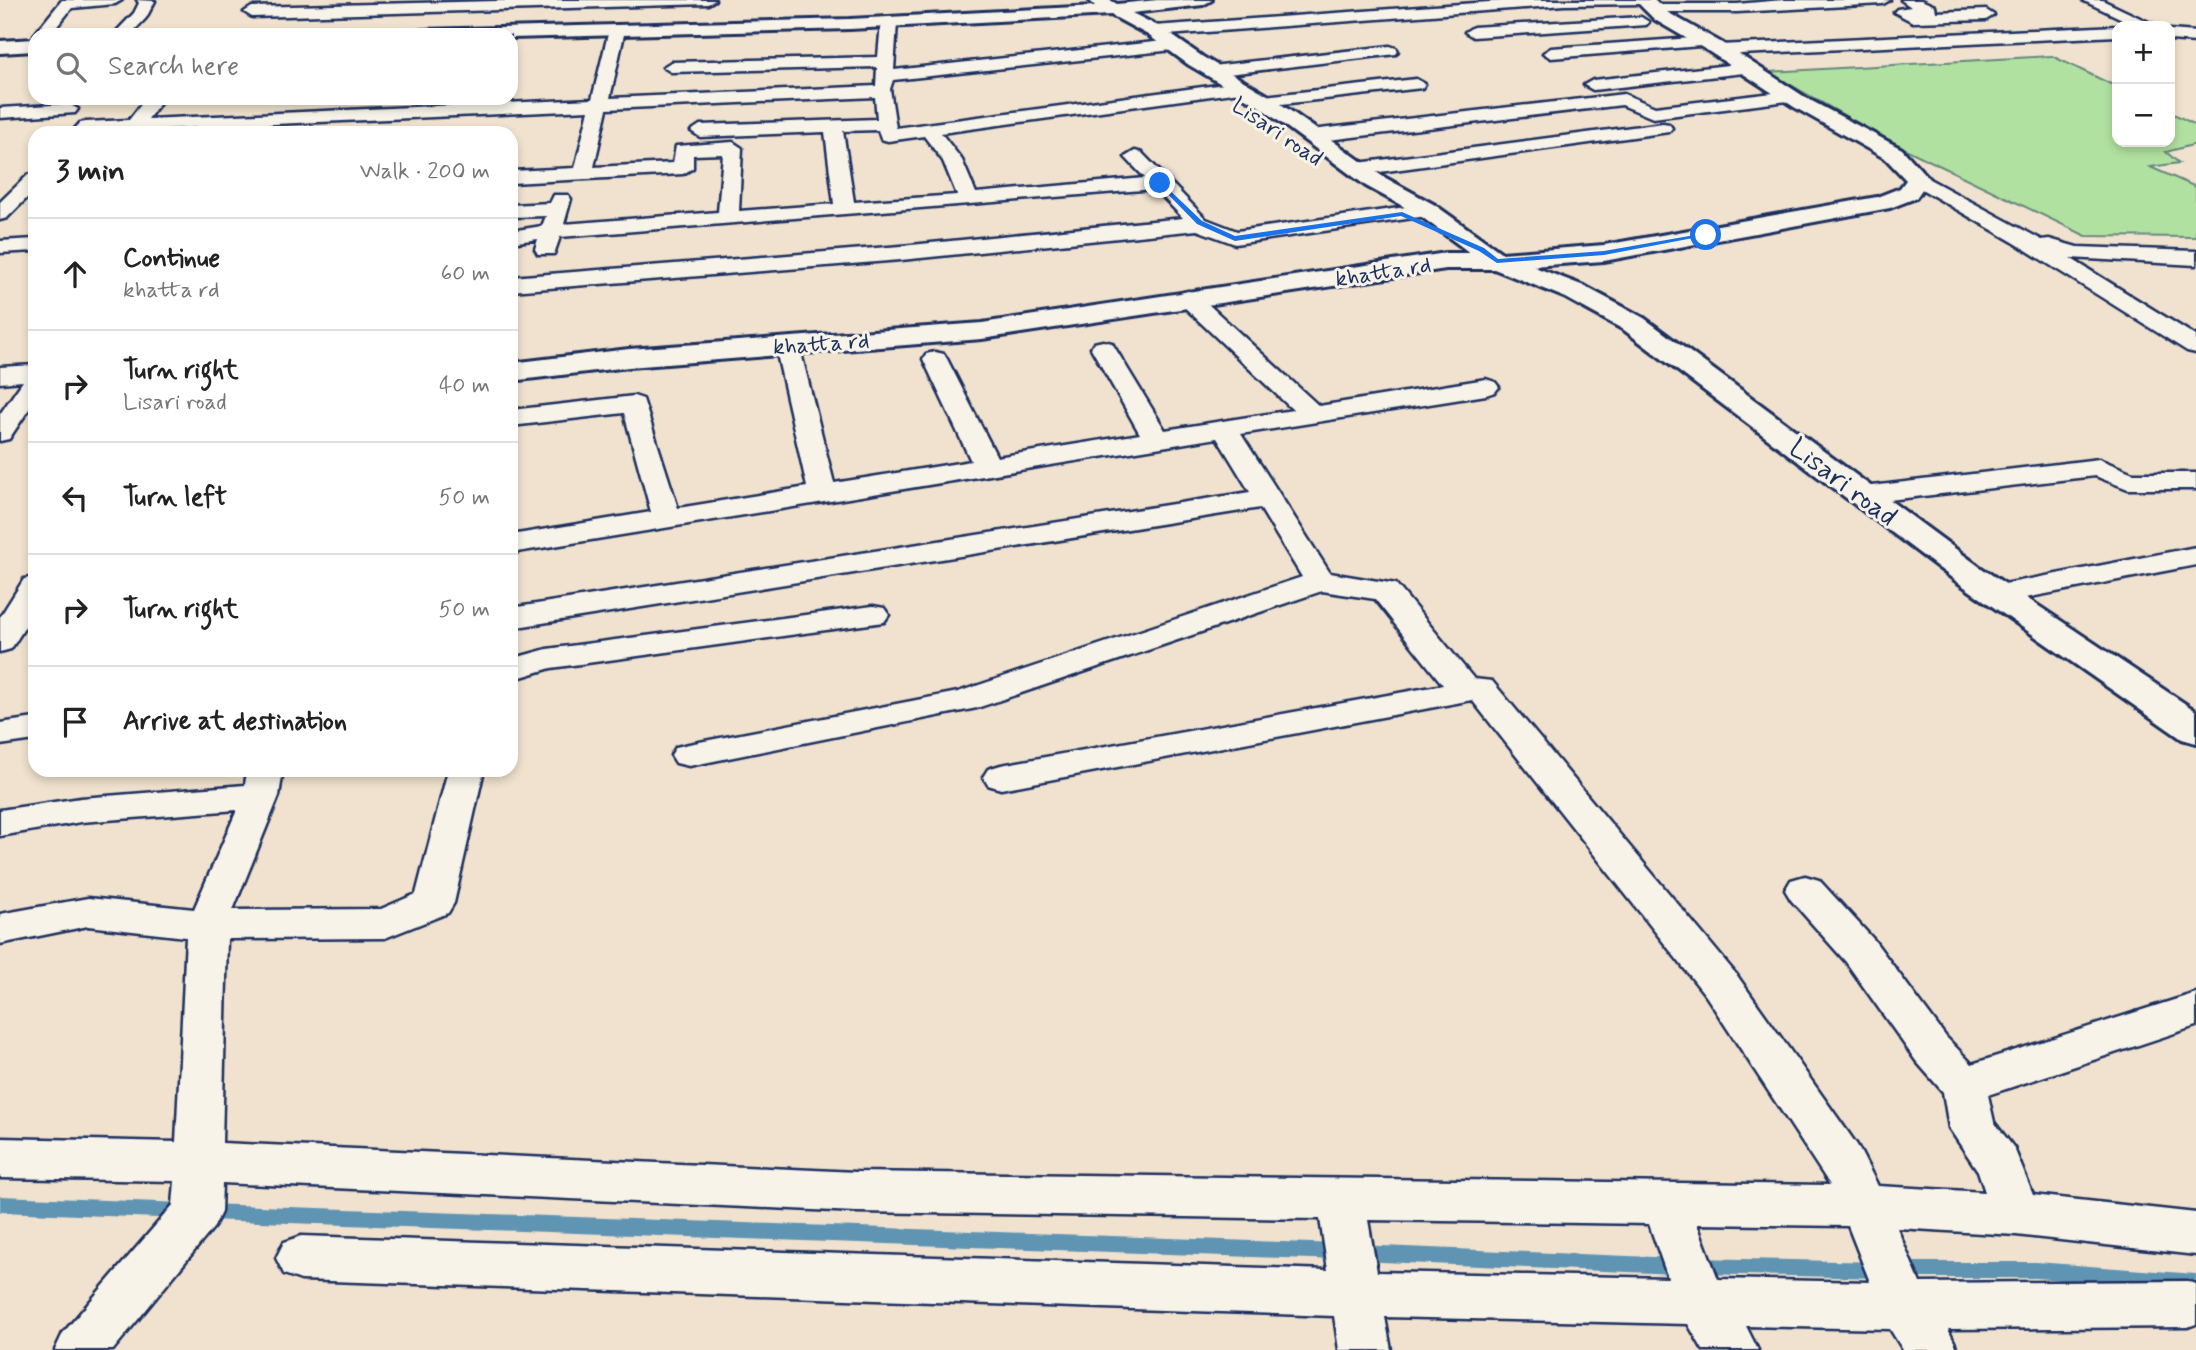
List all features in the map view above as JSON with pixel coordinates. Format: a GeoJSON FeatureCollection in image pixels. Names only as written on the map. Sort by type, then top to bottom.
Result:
{"type":"FeatureCollection","features":[{"type":"Feature","properties":{"kind":"street"},"geometry":{"type":"LineString","coordinates":[[46,28],[68,2],[115,0]]}},
{"type":"Feature","properties":{"kind":"street"},"geometry":{"type":"LineString","coordinates":[[128,28],[141,15],[148,1],[144,0]]}},
{"type":"Feature","properties":{"kind":"street"},"geometry":{"type":"LineString","coordinates":[[267,0],[252,12],[410,4],[708,0]]}},
{"type":"Feature","properties":{"kind":"street"},"geometry":{"type":"LineString","coordinates":[[518,33],[889,22],[1098,5],[1203,0]]}},
{"type":"Feature","properties":{"kind":"street"},"geometry":{"type":"LineString","coordinates":[[224,126],[253,119],[601,104],[885,76],[1162,40],[1564,1],[1652,7],[1752,7],[1883,0]]}},
{"type":"Feature","properties":{"kind":"street"},"geometry":{"type":"LineString","coordinates":[[1908,0],[1930,9],[1902,12],[1913,17],[2000,15]]}},
{"type":"Feature","properties":{"kind":"street"},"geometry":{"type":"LineString","coordinates":[[2089,0],[2137,21]]}},
{"type":"Feature","properties":{"kind":"street","name":"Lisari road"},"geometry":{"type":"LineString","coordinates":[[1098,5],[1162,40],[1402,214],[1489,256],[1575,292],[1633,324],[1998,594],[2196,730]]}},
{"type":"Feature","properties":{"kind":"street"},"geometry":{"type":"LineString","coordinates":[[1473,32],[1652,7],[1790,96],[1894,154],[1918,179],[2023,238],[2196,346]]}},
{"type":"Feature","properties":{"kind":"street"},"geometry":{"type":"LineString","coordinates":[[1752,7],[1774,19]]}},
{"type":"Feature","properties":{"kind":"street"},"geometry":{"type":"LineString","coordinates":[[889,22],[885,76],[888,135],[1390,51]]}},
{"type":"Feature","properties":{"kind":"street"},"geometry":{"type":"LineString","coordinates":[[583,174],[617,30]]}},
{"type":"Feature","properties":{"kind":"street"},"geometry":{"type":"LineString","coordinates":[[1551,53],[2112,31]]}},
{"type":"Feature","properties":{"kind":"street"},"geometry":{"type":"LineString","coordinates":[[2175,35],[2196,37]]}},
{"type":"Feature","properties":{"kind":"street"},"geometry":{"type":"LineString","coordinates":[[0,47],[28,42]]}},
{"type":"Feature","properties":{"kind":"street"},"geometry":{"type":"LineString","coordinates":[[671,66],[885,76]]}},
{"type":"Feature","properties":{"kind":"street"},"geometry":{"type":"LineString","coordinates":[[1574,87],[1747,68]]}},
{"type":"Feature","properties":{"kind":"street","name":"Lisari road"},"geometry":{"type":"LineString","coordinates":[[1214,80],[1240,88],[1264,101],[1359,169],[1427,210],[1489,256]]}},
{"type":"Feature","properties":{"kind":"street"},"geometry":{"type":"LineString","coordinates":[[1264,101],[1416,84]]}},
{"type":"Feature","properties":{"kind":"street"},"geometry":{"type":"LineString","coordinates":[[1311,136],[1624,99],[1653,113],[1790,96]]}},
{"type":"Feature","properties":{"kind":"street"},"geometry":{"type":"LineString","coordinates":[[134,125],[150,105]]}},
{"type":"Feature","properties":{"kind":"street"},"geometry":{"type":"LineString","coordinates":[[253,119],[261,105]]}},
{"type":"Feature","properties":{"kind":"street"},"geometry":{"type":"LineString","coordinates":[[0,113],[69,109]]}},
{"type":"Feature","properties":{"kind":"street"},"geometry":{"type":"LineString","coordinates":[[397,126],[406,112]]}},
{"type":"Feature","properties":{"kind":"street"},"geometry":{"type":"LineString","coordinates":[[679,132],[886,124]]}},
{"type":"Feature","properties":{"kind":"street"},"geometry":{"type":"LineString","coordinates":[[833,125],[845,210]]}},
{"type":"Feature","properties":{"kind":"street"},"geometry":{"type":"LineString","coordinates":[[110,126],[177,126]]}},
{"type":"Feature","properties":{"kind":"street"},"geometry":{"type":"LineString","coordinates":[[1359,169],[1663,128]]}},
{"type":"Feature","properties":{"kind":"street"},"geometry":{"type":"LineString","coordinates":[[928,129],[952,160],[969,200]]}},
{"type":"Feature","properties":{"kind":"street"},"geometry":{"type":"LineString","coordinates":[[518,177],[683,168],[683,150],[733,148],[728,219]]}},
{"type":"Feature","properties":{"kind":"street"},"geometry":{"type":"LineString","coordinates":[[1135,158],[1199,223],[1235,238],[1427,210]]}},
{"type":"Feature","properties":{"kind":"street","name":"khatta rd"},"geometry":{"type":"LineString","coordinates":[[518,371],[629,358],[982,331],[1446,261],[1489,256],[1604,253],[1882,203],[1908,193],[1918,179]]}},
{"type":"Feature","properties":{"kind":"street"},"geometry":{"type":"LineString","coordinates":[[518,236],[552,231],[845,210],[1160,183]]}},
{"type":"Feature","properties":{"kind":"street"},"geometry":{"type":"LineString","coordinates":[[0,214],[28,185]]}},
{"type":"Feature","properties":{"kind":"street"},"geometry":{"type":"LineString","coordinates":[[518,210],[560,204],[537,282]]}},
{"type":"Feature","properties":{"kind":"street"},"geometry":{"type":"LineString","coordinates":[[518,283],[901,253],[1199,223]]}},
{"type":"Feature","properties":{"kind":"street"},"geometry":{"type":"LineString","coordinates":[[2023,238],[2076,253],[2196,258]]}},
{"type":"Feature","properties":{"kind":"street"},"geometry":{"type":"LineString","coordinates":[[0,247],[28,245]]}},
{"type":"Feature","properties":{"kind":"street"},"geometry":{"type":"LineString","coordinates":[[1188,298],[1314,415]]}},
{"type":"Feature","properties":{"kind":"street"},"geometry":{"type":"LineString","coordinates":[[787,345],[822,493]]}},
{"type":"Feature","properties":{"kind":"street"},"geometry":{"type":"LineString","coordinates":[[1103,348],[1157,440]]}},
{"type":"Feature","properties":{"kind":"street"},"geometry":{"type":"LineString","coordinates":[[935,359],[988,467]]}},
{"type":"Feature","properties":{"kind":"street"},"geometry":{"type":"LineString","coordinates":[[0,375],[28,373]]}},
{"type":"Feature","properties":{"kind":"street"},"geometry":{"type":"LineString","coordinates":[[518,543],[1486,387]]}},
{"type":"Feature","properties":{"kind":"street"},"geometry":{"type":"LineString","coordinates":[[0,433],[28,391]]}},
{"type":"Feature","properties":{"kind":"street"},"geometry":{"type":"LineString","coordinates":[[518,417],[634,404],[667,519]]}},
{"type":"Feature","properties":{"kind":"street"},"geometry":{"type":"LineString","coordinates":[[1225,429],[1320,581]]}},
{"type":"Feature","properties":{"kind":"street"},"geometry":{"type":"LineString","coordinates":[[1863,495],[2099,467],[2128,481],[2196,481]]}},
{"type":"Feature","properties":{"kind":"street"},"geometry":{"type":"LineString","coordinates":[[518,617],[1268,498]]}},
{"type":"Feature","properties":{"kind":"street"},"geometry":{"type":"LineString","coordinates":[[1998,594],[2196,556]]}},
{"type":"Feature","properties":{"kind":"street"},"geometry":{"type":"LineString","coordinates":[[689,755],[965,701],[1320,581],[1385,591],[1466,691]]}},
{"type":"Feature","properties":{"kind":"street"},"geometry":{"type":"LineString","coordinates":[[0,642],[28,597]]}},
{"type":"Feature","properties":{"kind":"street"},"geometry":{"type":"LineString","coordinates":[[518,668],[547,659],[873,615]]}},
{"type":"Feature","properties":{"kind":"street"},"geometry":{"type":"LineString","coordinates":[[1001,777],[1480,688],[1721,985],[1841,1159],[1864,1206],[1904,1306],[1932,1350]]}},
{"type":"Feature","properties":{"kind":"street"},"geometry":{"type":"LineString","coordinates":[[0,734],[28,730]]}},
{"type":"Feature","properties":{"kind":"street"},"geometry":{"type":"LineString","coordinates":[[0,929],[88,912],[207,925],[385,923],[434,903],[464,777]]}},
{"type":"Feature","properties":{"kind":"street"},"geometry":{"type":"LineString","coordinates":[[0,823],[263,783],[207,925],[197,1212],[81,1350]]}},
{"type":"Feature","properties":{"kind":"street"},"geometry":{"type":"LineString","coordinates":[[1805,890],[1860,951],[1931,1049],[1964,1085],[1972,1128],[1998,1162],[2016,1214]]}},
{"type":"Feature","properties":{"kind":"street"},"geometry":{"type":"LineString","coordinates":[[1964,1085],[2196,1009]]}},
{"type":"Feature","properties":{"kind":"street"},"geometry":{"type":"LineString","coordinates":[[0,1158],[199,1162],[856,1192],[1864,1206],[2016,1214],[2196,1234]]}},
{"type":"Feature","properties":{"kind":"street"},"geometry":{"type":"LineString","coordinates":[[1341,1199],[1365,1350]]}},
{"type":"Feature","properties":{"kind":"street"},"geometry":{"type":"LineString","coordinates":[[1665,1203],[1702,1302],[1732,1350]]}},
{"type":"Feature","properties":{"kind":"street"},"geometry":{"type":"LineString","coordinates":[[301,1258],[1358,1294],[1904,1306],[2188,1304]]}},
{"type":"Feature","properties":{"kind":"green space"},"geometry":{"type":"Polygon","coordinates":[[[2052,56],[2112,85],[2112,147],[2175,147],[2175,114],[2196,125],[2196,144],[2166,152],[2179,163],[2150,167],[2196,187],[2196,237],[2086,236],[1895,144],[1768,72],[2052,56]]]}},
{"type":"Feature","properties":{"kind":"waterway"},"geometry":{"type":"LineString","coordinates":[[0,1204],[185,1211]]}},
{"type":"Feature","properties":{"kind":"waterway"},"geometry":{"type":"LineString","coordinates":[[207,1212],[1339,1252]]}},
{"type":"Feature","properties":{"kind":"waterway"},"geometry":{"type":"LineString","coordinates":[[1357,1253],[1678,1266]]}},
{"type":"Feature","properties":{"kind":"waterway"},"geometry":{"type":"LineString","coordinates":[[1697,1266],[1881,1270]]}},
{"type":"Feature","properties":{"kind":"waterway"},"geometry":{"type":"LineString","coordinates":[[1900,1270],[2036,1270],[2196,1282]]}},
{"type":"Feature","properties":{"kind":"route"},"geometry":{"type":"LineString","coordinates":[[1160,183],[1199,223],[1235,238],[1402,214],[1482,250],[1497,261],[1604,253],[1706,235]]}}]}
